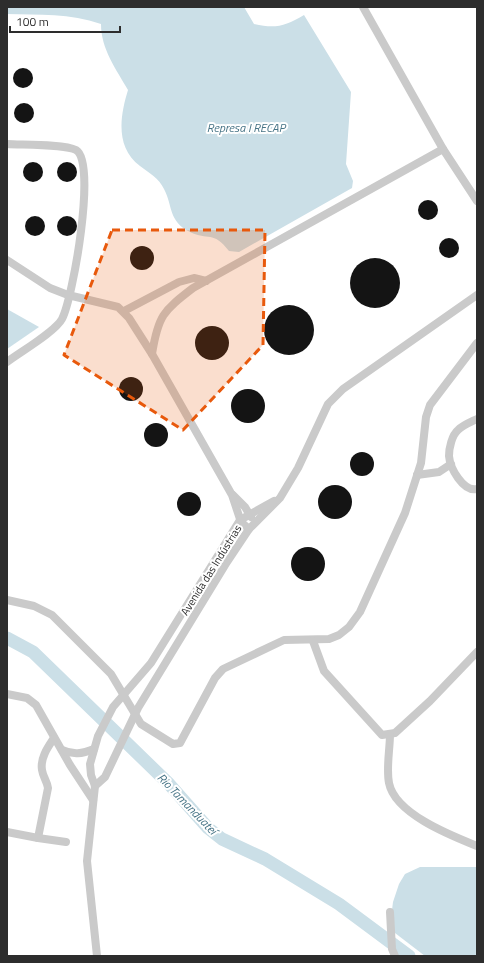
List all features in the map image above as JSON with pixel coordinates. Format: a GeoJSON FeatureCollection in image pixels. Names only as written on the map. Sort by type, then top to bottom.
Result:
{"type":"FeatureCollection","features":[{"type":"Feature","properties":{"kind":"lane"},"geometry":{"type":"LineString","coordinates":[[363,7],[443,149],[477,202]]}},
{"type":"Feature","properties":{"kind":"lane"},"geometry":{"type":"LineString","coordinates":[[7,144],[56,146],[76,150],[83,159],[83,221],[64,312],[56,326],[7,362]]}},
{"type":"Feature","properties":{"kind":"lane"},"geometry":{"type":"LineString","coordinates":[[152,354],[156,329],[162,316],[171,304],[206,281],[443,149]]}},
{"type":"Feature","properties":{"kind":"lane"},"geometry":{"type":"LineString","coordinates":[[7,260],[50,288],[68,295],[111,304],[124,311],[152,354],[232,495],[240,520],[251,526]]}},
{"type":"Feature","properties":{"kind":"lane"},"geometry":{"type":"LineString","coordinates":[[124,311],[179,282],[194,278],[206,281]]}},
{"type":"Feature","properties":{"kind":"lane","name":"Avenida das Indústrias"},"geometry":{"type":"LineString","coordinates":[[95,786],[105,777],[134,715],[227,562],[251,526],[280,498],[298,468],[328,404],[337,394],[477,295]]}},
{"type":"Feature","properties":{"kind":"lane"},"geometry":{"type":"LineString","coordinates":[[7,600],[34,606],[52,615],[106,669],[141,724],[149,731],[173,744],[180,743],[215,678],[224,669],[284,640],[313,641],[329,639],[339,635],[349,627],[360,612],[405,513],[417,475],[430,405],[477,343]]}},
{"type":"Feature","properties":{"kind":"lane"},"geometry":{"type":"LineString","coordinates":[[477,419],[458,430],[452,439],[449,456],[451,464],[464,485],[474,490],[477,489]]}},
{"type":"Feature","properties":{"kind":"lane"},"geometry":{"type":"LineString","coordinates":[[417,475],[439,472],[451,464]]}},
{"type":"Feature","properties":{"kind":"lane"},"geometry":{"type":"LineString","coordinates":[[232,495],[249,514],[251,526]]}},
{"type":"Feature","properties":{"kind":"lane"},"geometry":{"type":"LineString","coordinates":[[240,520],[280,498]]}},
{"type":"Feature","properties":{"kind":"lane","name":"Avenida das Indústrias"},"geometry":{"type":"LineString","coordinates":[[97,956],[87,861],[95,786],[91,775],[90,764],[98,736],[113,706],[151,663],[240,520]]}},
{"type":"Feature","properties":{"kind":"lane"},"geometry":{"type":"LineString","coordinates":[[313,641],[324,671],[334,684],[382,735],[395,733],[430,701],[477,652]]}},
{"type":"Feature","properties":{"kind":"lane"},"geometry":{"type":"LineString","coordinates":[[11,694],[31,700],[39,710],[54,738],[93,800]]}},
{"type":"Feature","properties":{"kind":"lane"},"geometry":{"type":"LineString","coordinates":[[390,734],[389,783],[393,792],[407,810],[424,821],[477,846]]}},
{"type":"Feature","properties":{"kind":"lane"},"geometry":{"type":"LineString","coordinates":[[38,838],[48,788],[47,781],[42,771],[42,765],[45,753],[54,738]]}},
{"type":"Feature","properties":{"kind":"lane"},"geometry":{"type":"LineString","coordinates":[[62,750],[77,754],[86,753],[94,749]]}},
{"type":"Feature","properties":{"kind":"lane"},"geometry":{"type":"LineString","coordinates":[[7,832],[66,842]]}},
{"type":"Feature","properties":{"kind":"lane"},"geometry":{"type":"LineString","coordinates":[[390,912],[393,952]]}},
{"type":"Feature","properties":{"kind":"highlighted area"},"geometry":{"type":"Polygon","coordinates":[[[112,230],[265,230],[263,345],[183,430],[64,355],[112,230]]]}},
{"type":"Feature","properties":{"kind":"water","name":"Represa I RECAP"},"geometry":{"type":"Polygon","coordinates":[[[7,7],[244,7],[254,24],[268,26],[280,26],[304,15],[351,92],[346,164],[353,181],[352,188],[239,252],[229,251],[219,240],[196,235],[190,232],[183,228],[174,218],[167,195],[162,185],[154,176],[140,166],[126,150],[123,140],[122,120],[128,90],[106,50],[101,24],[89,20],[66,16],[7,14],[7,7]]]}},
{"type":"Feature","properties":{"kind":"water"},"geometry":{"type":"Polygon","coordinates":[[[7,309],[39,327],[7,349],[7,309]]]}},
{"type":"Feature","properties":{"kind":"water"},"geometry":{"type":"Polygon","coordinates":[[[420,867],[477,867],[477,956],[425,956],[395,933],[391,918],[393,902],[399,884],[405,874],[420,867]]]}},
{"type":"Feature","properties":{"kind":"building"},"geometry":{"type":"Polygon","coordinates":[[[23,68],[30,71],[33,78],[30,85],[23,88],[16,85],[13,78],[16,71],[23,68]]]}},
{"type":"Feature","properties":{"kind":"building"},"geometry":{"type":"Polygon","coordinates":[[[24,103],[31,106],[34,113],[31,120],[24,123],[17,120],[14,113],[17,106],[24,103]]]}},
{"type":"Feature","properties":{"kind":"building"},"geometry":{"type":"Polygon","coordinates":[[[33,162],[40,165],[43,172],[40,179],[33,182],[26,179],[23,172],[26,165],[33,162]]]}},
{"type":"Feature","properties":{"kind":"building"},"geometry":{"type":"Polygon","coordinates":[[[67,162],[74,165],[77,172],[74,179],[67,182],[60,179],[57,172],[60,165],[67,162]]]}},
{"type":"Feature","properties":{"kind":"building"},"geometry":{"type":"Polygon","coordinates":[[[428,200],[435,203],[438,210],[435,217],[428,220],[421,217],[418,210],[421,203],[428,200]]]}},
{"type":"Feature","properties":{"kind":"building"},"geometry":{"type":"Polygon","coordinates":[[[35,216],[42,219],[45,226],[42,233],[35,236],[28,233],[25,226],[28,219],[35,216]]]}},
{"type":"Feature","properties":{"kind":"building"},"geometry":{"type":"Polygon","coordinates":[[[67,216],[74,219],[77,226],[74,233],[67,236],[60,233],[57,226],[60,219],[67,216]]]}},
{"type":"Feature","properties":{"kind":"building"},"geometry":{"type":"Polygon","coordinates":[[[449,238],[456,241],[459,248],[456,255],[449,258],[442,255],[439,248],[442,241],[449,238]]]}},
{"type":"Feature","properties":{"kind":"building"},"geometry":{"type":"Polygon","coordinates":[[[142,246],[151,249],[154,258],[151,267],[142,270],[133,267],[130,258],[133,249],[142,246]]]}},
{"type":"Feature","properties":{"kind":"building"},"geometry":{"type":"Polygon","coordinates":[[[375,258],[384,260],[395,269],[400,283],[398,292],[389,303],[375,308],[366,306],[355,297],[350,283],[352,274],[361,263],[375,258]]]}},
{"type":"Feature","properties":{"kind":"building"},"geometry":{"type":"Polygon","coordinates":[[[289,305],[298,307],[309,316],[314,330],[312,339],[303,350],[289,355],[280,353],[269,344],[264,330],[266,321],[275,310],[289,305]]]}},
{"type":"Feature","properties":{"kind":"building"},"geometry":{"type":"Polygon","coordinates":[[[212,326],[218,327],[224,331],[228,337],[228,349],[224,355],[218,359],[212,360],[206,359],[200,355],[196,349],[195,343],[196,337],[200,331],[206,327],[212,326]]]}},
{"type":"Feature","properties":{"kind":"building"},"geometry":{"type":"Polygon","coordinates":[[[131,377],[140,380],[143,389],[140,398],[131,401],[122,398],[119,389],[122,380],[131,377]]]}},
{"type":"Feature","properties":{"kind":"building"},"geometry":{"type":"Polygon","coordinates":[[[248,389],[254,390],[260,394],[264,400],[264,412],[260,418],[254,422],[248,423],[242,422],[236,418],[232,412],[231,406],[232,400],[236,394],[242,390],[248,389]]]}},
{"type":"Feature","properties":{"kind":"building"},"geometry":{"type":"Polygon","coordinates":[[[156,423],[165,426],[168,435],[165,444],[156,447],[147,444],[144,435],[147,426],[156,423]]]}},
{"type":"Feature","properties":{"kind":"building"},"geometry":{"type":"Polygon","coordinates":[[[362,452],[371,455],[374,464],[371,473],[362,476],[353,473],[350,464],[353,455],[362,452]]]}},
{"type":"Feature","properties":{"kind":"building"},"geometry":{"type":"Polygon","coordinates":[[[335,485],[341,486],[347,490],[351,496],[351,508],[347,514],[341,518],[335,519],[329,518],[323,514],[319,508],[318,502],[319,496],[323,490],[329,486],[335,485]]]}},
{"type":"Feature","properties":{"kind":"building"},"geometry":{"type":"Polygon","coordinates":[[[189,492],[198,495],[201,504],[198,513],[189,516],[180,513],[177,504],[180,495],[189,492]]]}},
{"type":"Feature","properties":{"kind":"building"},"geometry":{"type":"Polygon","coordinates":[[[308,547],[314,548],[320,552],[324,558],[324,570],[320,576],[314,580],[308,581],[302,580],[296,576],[292,570],[291,564],[292,558],[296,552],[302,548],[308,547]]]}},
{"type":"Feature","properties":{"kind":"waterway","name":"Rio Tamanduateí"},"geometry":{"type":"LineString","coordinates":[[7,638],[33,652],[169,784],[208,828],[222,839],[265,859],[339,904],[409,956]]}}]}
